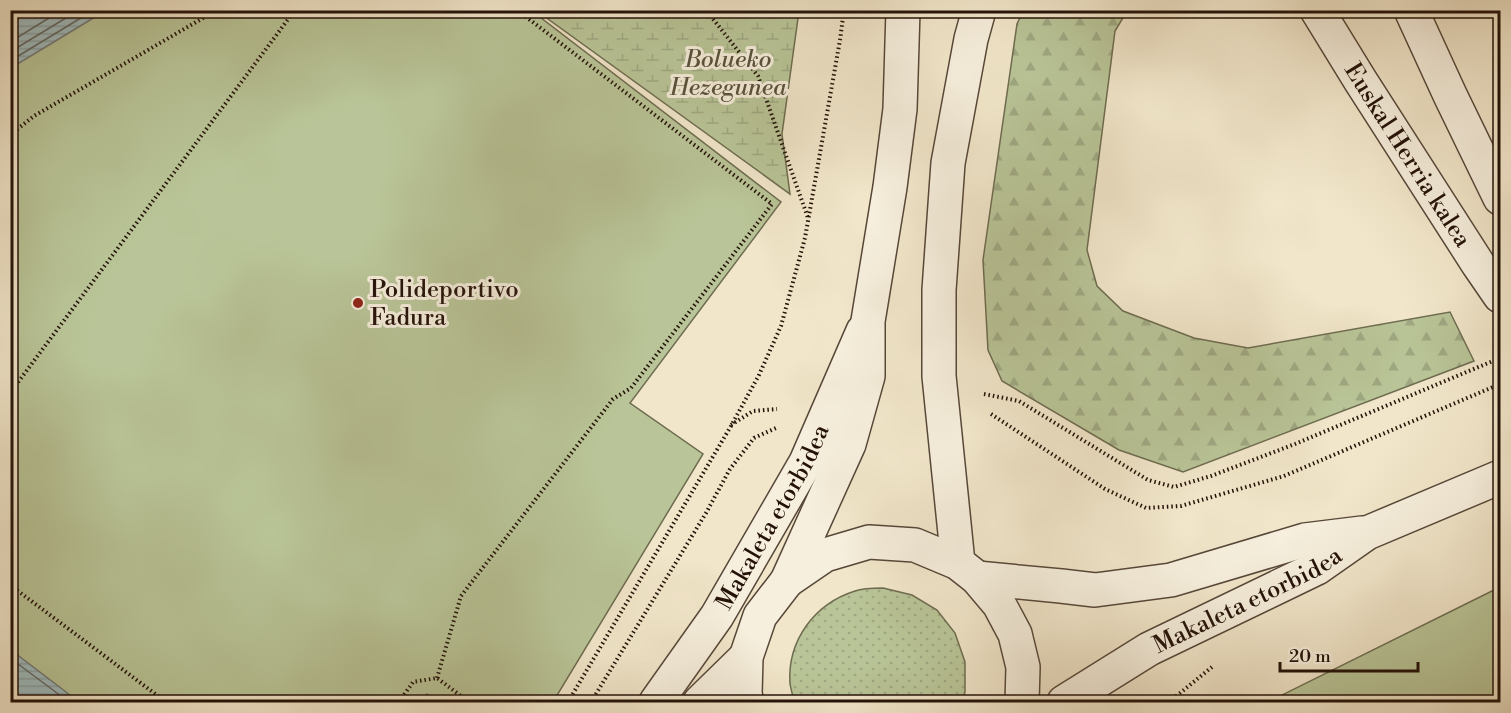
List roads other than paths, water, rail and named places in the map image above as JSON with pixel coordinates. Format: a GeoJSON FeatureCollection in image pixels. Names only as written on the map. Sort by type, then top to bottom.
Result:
{"type":"FeatureCollection","features":[{"type":"Feature","properties":{"kind":"street"},"geometry":{"type":"LineString","coordinates":[[747,702],[745,694],[746,657],[760,616],[787,581],[849,444],[868,376],[868,321],[900,109],[903,10]]}},
{"type":"Feature","properties":{"kind":"street"},"geometry":{"type":"LineString","coordinates":[[968,571],[939,376],[939,290],[948,163],[971,39],[979,10]]}},
{"type":"Feature","properties":{"kind":"street","name":"Euskal Herria kalea"},"geometry":{"type":"LineString","coordinates":[[1317,10],[1471,255],[1500,296]]}},
{"type":"Feature","properties":{"kind":"street"},"geometry":{"type":"LineString","coordinates":[[1411,10],[1500,198]]}},
{"type":"Feature","properties":{"kind":"street","name":"Makaleta etorbidea"},"geometry":{"type":"LineString","coordinates":[[656,702],[717,616],[806,462],[868,321]]}},
{"type":"Feature","properties":{"kind":"street","name":"Makaleta etorbidea"},"geometry":{"type":"LineString","coordinates":[[1064,702],[1149,649],[1317,568],[1367,533],[1500,477]]}},
{"type":"Feature","properties":{"kind":"street","name":"Makaleta etorbidea"},"geometry":{"type":"LineString","coordinates":[[968,571],[1095,590],[1171,580],[1305,540],[1367,533]]}},
{"type":"Feature","properties":{"kind":"street"},"geometry":{"type":"LineString","coordinates":[[787,581],[825,555],[869,543],[915,545],[968,571],[999,604],[1015,634],[1023,667],[1022,702]]}},
{"type":"Feature","properties":{"kind":"street"},"geometry":{"type":"LineString","coordinates":[[700,702],[746,657]]}},
{"type":"Feature","properties":{"kind":"water"},"geometry":{"type":"Polygon","coordinates":[[[11,10],[105,10],[105,11],[11,68],[11,10]]]}},
{"type":"Feature","properties":{"kind":"water"},"geometry":{"type":"Polygon","coordinates":[[[11,650],[79,702],[11,702],[11,650]]]}},
{"type":"Feature","properties":{"kind":"place","name":"Polideportivo Fadura"},"geometry":{"type":"Point","coordinates":[358,303]}},
{"type":"Feature","properties":{"kind":"park label","name":"Bolueko Hezegunea"},"geometry":{"type":"Point","coordinates":[728,73]}}]}
